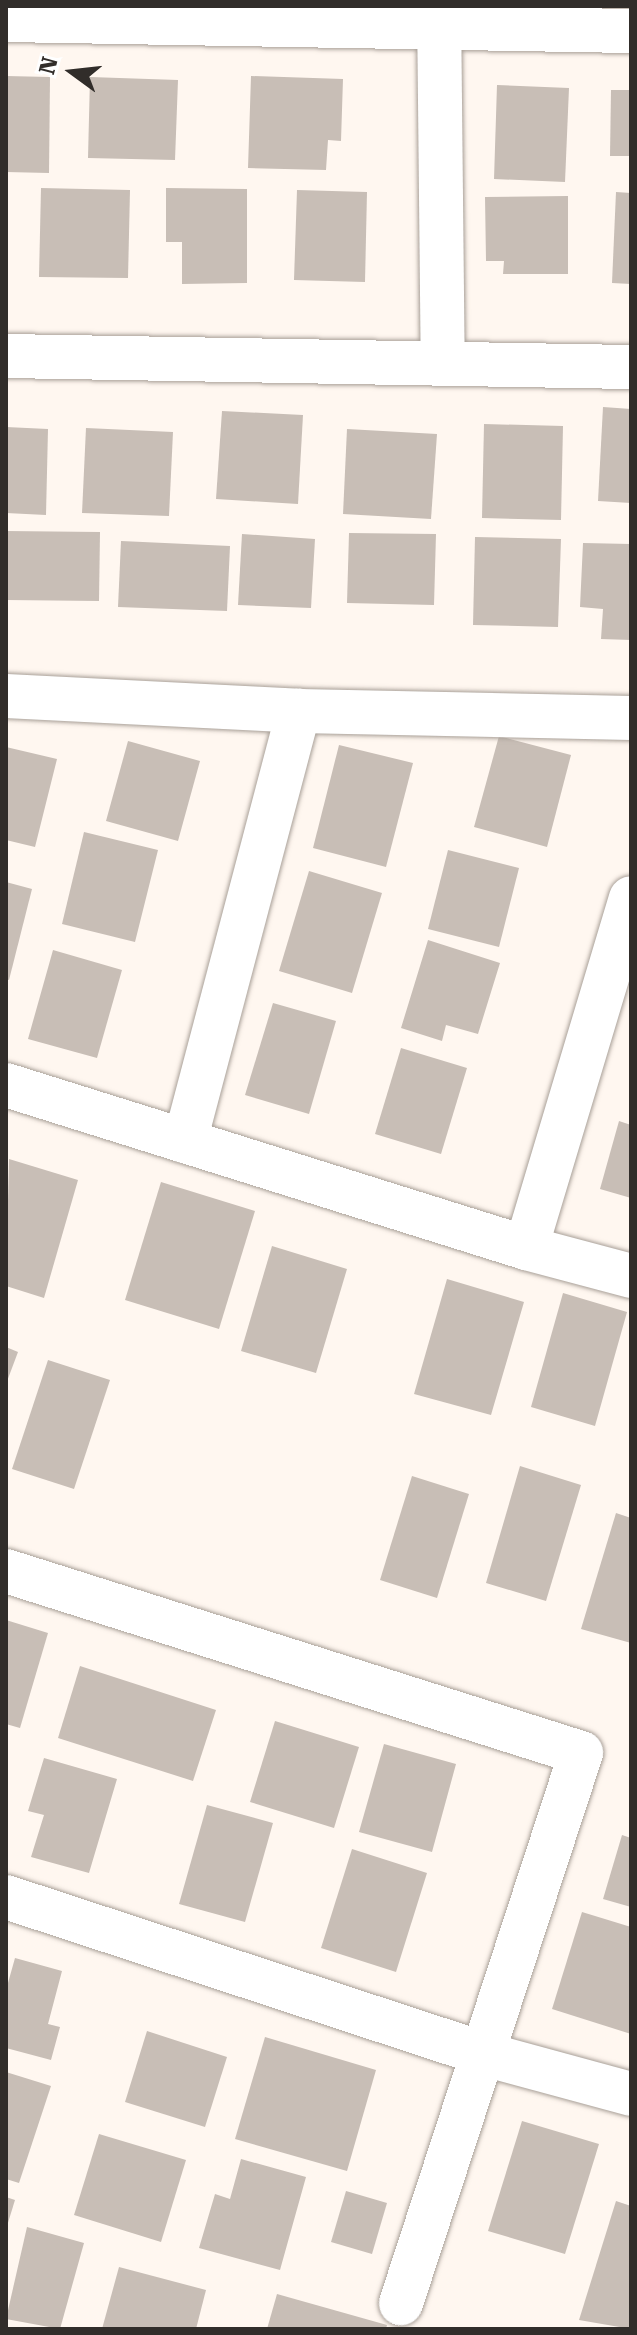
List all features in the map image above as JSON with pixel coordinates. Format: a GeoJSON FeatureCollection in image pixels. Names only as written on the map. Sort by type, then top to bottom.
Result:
{"type":"FeatureCollection","features":[{"type":"Feature","properties":{"kind":"street"},"geometry":{"type":"LineString","coordinates":[[6,20],[440,17],[631,31]]}},
{"type":"Feature","properties":{"kind":"street"},"geometry":{"type":"LineString","coordinates":[[440,17],[443,363]]}},
{"type":"Feature","properties":{"kind":"street"},"geometry":{"type":"LineString","coordinates":[[6,356],[631,367]]}},
{"type":"Feature","properties":{"kind":"street"},"geometry":{"type":"LineString","coordinates":[[6,696],[299,711],[631,718]]}},
{"type":"Feature","properties":{"kind":"street"},"geometry":{"type":"LineString","coordinates":[[185,1141],[299,711]]}},
{"type":"Feature","properties":{"kind":"street"},"geometry":{"type":"LineString","coordinates":[[526,1248],[631,898]]}},
{"type":"Feature","properties":{"kind":"street"},"geometry":{"type":"LineString","coordinates":[[6,1085],[526,1248],[631,1276]]}},
{"type":"Feature","properties":{"kind":"street"},"geometry":{"type":"LineString","coordinates":[[6,1571],[581,1753],[401,2303]]}},
{"type":"Feature","properties":{"kind":"street"},"geometry":{"type":"LineString","coordinates":[[6,1897],[484,2054],[631,2094]]}},
{"type":"Feature","properties":{"kind":"building"},"geometry":{"type":"Polygon","coordinates":[[[6,76],[50,77],[49,173],[6,172],[6,76]]]}},
{"type":"Feature","properties":{"kind":"building"},"geometry":{"type":"Polygon","coordinates":[[[251,76],[343,79],[341,141],[328,140],[326,170],[248,168],[251,76]]]}},
{"type":"Feature","properties":{"kind":"building"},"geometry":{"type":"Polygon","coordinates":[[[90,77],[178,80],[175,160],[88,158],[90,77]]]}},
{"type":"Feature","properties":{"kind":"building"},"geometry":{"type":"Polygon","coordinates":[[[497,85],[569,88],[565,182],[494,179],[497,85]]]}},
{"type":"Feature","properties":{"kind":"building"},"geometry":{"type":"Polygon","coordinates":[[[611,90],[631,90],[631,156],[610,156],[611,90]]]}},
{"type":"Feature","properties":{"kind":"building"},"geometry":{"type":"Polygon","coordinates":[[[41,188],[130,190],[128,278],[39,277],[41,188]]]}},
{"type":"Feature","properties":{"kind":"building"},"geometry":{"type":"Polygon","coordinates":[[[166,188],[247,189],[247,283],[182,284],[182,242],[166,242],[166,188]]]}},
{"type":"Feature","properties":{"kind":"building"},"geometry":{"type":"Polygon","coordinates":[[[297,190],[367,192],[365,282],[294,280],[297,190]]]}},
{"type":"Feature","properties":{"kind":"building"},"geometry":{"type":"Polygon","coordinates":[[[616,192],[631,193],[631,284],[612,283],[616,192]]]}},
{"type":"Feature","properties":{"kind":"building"},"geometry":{"type":"Polygon","coordinates":[[[568,196],[568,274],[503,274],[504,261],[486,261],[485,197],[568,196]]]}},
{"type":"Feature","properties":{"kind":"building"},"geometry":{"type":"Polygon","coordinates":[[[603,407],[631,409],[631,503],[598,501],[603,407]]]}},
{"type":"Feature","properties":{"kind":"building"},"geometry":{"type":"Polygon","coordinates":[[[222,411],[303,415],[298,504],[216,499],[222,411]]]}},
{"type":"Feature","properties":{"kind":"building"},"geometry":{"type":"Polygon","coordinates":[[[484,424],[563,426],[561,520],[482,518],[484,424]]]}},
{"type":"Feature","properties":{"kind":"building"},"geometry":{"type":"Polygon","coordinates":[[[6,427],[48,429],[46,515],[6,513],[6,427]]]}},
{"type":"Feature","properties":{"kind":"building"},"geometry":{"type":"Polygon","coordinates":[[[86,428],[173,432],[169,516],[82,513],[86,428]]]}},
{"type":"Feature","properties":{"kind":"building"},"geometry":{"type":"Polygon","coordinates":[[[347,429],[437,434],[431,519],[343,514],[347,429]]]}},
{"type":"Feature","properties":{"kind":"building"},"geometry":{"type":"Polygon","coordinates":[[[6,531],[100,532],[99,601],[6,600],[6,531]]]}},
{"type":"Feature","properties":{"kind":"building"},"geometry":{"type":"Polygon","coordinates":[[[349,533],[436,534],[434,605],[347,603],[349,533]]]}},
{"type":"Feature","properties":{"kind":"building"},"geometry":{"type":"Polygon","coordinates":[[[242,534],[315,539],[311,608],[238,605],[242,534]]]}},
{"type":"Feature","properties":{"kind":"building"},"geometry":{"type":"Polygon","coordinates":[[[475,537],[561,539],[558,627],[473,625],[475,537]]]}},
{"type":"Feature","properties":{"kind":"building"},"geometry":{"type":"Polygon","coordinates":[[[121,541],[230,546],[227,611],[118,607],[121,541]]]}},
{"type":"Feature","properties":{"kind":"building"},"geometry":{"type":"Polygon","coordinates":[[[583,543],[631,544],[631,640],[601,639],[603,609],[580,607],[583,543]]]}},
{"type":"Feature","properties":{"kind":"building"},"geometry":{"type":"Polygon","coordinates":[[[499,736],[571,755],[547,847],[474,827],[499,736]]]}},
{"type":"Feature","properties":{"kind":"building"},"geometry":{"type":"Polygon","coordinates":[[[128,741],[200,761],[178,841],[106,821],[128,741]]]}},
{"type":"Feature","properties":{"kind":"building"},"geometry":{"type":"Polygon","coordinates":[[[339,745],[413,763],[386,867],[313,848],[339,745]]]}},
{"type":"Feature","properties":{"kind":"building"},"geometry":{"type":"Polygon","coordinates":[[[6,747],[57,759],[35,847],[6,840],[6,747]]]}},
{"type":"Feature","properties":{"kind":"building"},"geometry":{"type":"Polygon","coordinates":[[[84,832],[158,850],[135,942],[62,924],[84,832]]]}},
{"type":"Feature","properties":{"kind":"building"},"geometry":{"type":"Polygon","coordinates":[[[448,850],[519,868],[499,947],[428,929],[448,850]]]}},
{"type":"Feature","properties":{"kind":"building"},"geometry":{"type":"Polygon","coordinates":[[[309,871],[382,893],[352,993],[279,971],[309,871]]]}},
{"type":"Feature","properties":{"kind":"building"},"geometry":{"type":"Polygon","coordinates":[[[6,882],[32,889],[9,980],[6,979],[6,882]]]}},
{"type":"Feature","properties":{"kind":"building"},"geometry":{"type":"Polygon","coordinates":[[[428,940],[500,963],[478,1034],[446,1025],[442,1041],[401,1028],[428,940]]]}},
{"type":"Feature","properties":{"kind":"building"},"geometry":{"type":"Polygon","coordinates":[[[53,950],[122,970],[97,1058],[28,1039],[53,950]]]}},
{"type":"Feature","properties":{"kind":"building"},"geometry":{"type":"Polygon","coordinates":[[[273,1003],[336,1021],[309,1114],[245,1095],[273,1003]]]}},
{"type":"Feature","properties":{"kind":"building"},"geometry":{"type":"Polygon","coordinates":[[[401,1048],[467,1068],[441,1154],[375,1134],[401,1048]]]}},
{"type":"Feature","properties":{"kind":"building"},"geometry":{"type":"Polygon","coordinates":[[[619,1121],[631,1125],[631,1198],[600,1189],[619,1121]]]}},
{"type":"Feature","properties":{"kind":"building"},"geometry":{"type":"Polygon","coordinates":[[[9,1159],[78,1180],[44,1298],[6,1286],[9,1159]]]}},
{"type":"Feature","properties":{"kind":"building"},"geometry":{"type":"Polygon","coordinates":[[[161,1182],[255,1211],[219,1329],[125,1300],[161,1182]]]}},
{"type":"Feature","properties":{"kind":"building"},"geometry":{"type":"Polygon","coordinates":[[[272,1246],[347,1269],[316,1373],[241,1351],[272,1246]]]}},
{"type":"Feature","properties":{"kind":"building"},"geometry":{"type":"Polygon","coordinates":[[[447,1279],[524,1302],[491,1415],[414,1394],[447,1279]]]}},
{"type":"Feature","properties":{"kind":"building"},"geometry":{"type":"Polygon","coordinates":[[[563,1293],[627,1312],[595,1426],[531,1407],[563,1293]]]}},
{"type":"Feature","properties":{"kind":"building"},"geometry":{"type":"Polygon","coordinates":[[[6,1347],[18,1352],[6,1384],[6,1347]]]}},
{"type":"Feature","properties":{"kind":"building"},"geometry":{"type":"Polygon","coordinates":[[[48,1360],[110,1380],[74,1489],[12,1469],[48,1360]]]}},
{"type":"Feature","properties":{"kind":"building"},"geometry":{"type":"Polygon","coordinates":[[[520,1466],[581,1485],[546,1601],[486,1583],[520,1466]]]}},
{"type":"Feature","properties":{"kind":"building"},"geometry":{"type":"Polygon","coordinates":[[[412,1476],[469,1494],[437,1598],[380,1580],[412,1476]]]}},
{"type":"Feature","properties":{"kind":"building"},"geometry":{"type":"Polygon","coordinates":[[[616,1513],[631,1518],[631,1643],[581,1629],[616,1513]]]}},
{"type":"Feature","properties":{"kind":"building"},"geometry":{"type":"Polygon","coordinates":[[[6,1620],[48,1633],[20,1728],[6,1724],[6,1620]]]}},
{"type":"Feature","properties":{"kind":"building"},"geometry":{"type":"Polygon","coordinates":[[[80,1666],[216,1710],[193,1781],[58,1738],[80,1666]]]}},
{"type":"Feature","properties":{"kind":"building"},"geometry":{"type":"Polygon","coordinates":[[[275,1721],[359,1747],[334,1828],[250,1802],[275,1721]]]}},
{"type":"Feature","properties":{"kind":"building"},"geometry":{"type":"Polygon","coordinates":[[[384,1744],[456,1764],[432,1852],[359,1832],[384,1744]]]}},
{"type":"Feature","properties":{"kind":"building"},"geometry":{"type":"Polygon","coordinates":[[[44,1758],[117,1779],[89,1873],[31,1857],[44,1815],[28,1811],[44,1758]]]}},
{"type":"Feature","properties":{"kind":"building"},"geometry":{"type":"Polygon","coordinates":[[[207,1805],[273,1823],[245,1922],[179,1904],[207,1805]]]}},
{"type":"Feature","properties":{"kind":"building"},"geometry":{"type":"Polygon","coordinates":[[[622,1835],[631,1838],[631,1907],[603,1899],[622,1835]]]}},
{"type":"Feature","properties":{"kind":"building"},"geometry":{"type":"Polygon","coordinates":[[[352,1849],[427,1873],[396,1972],[321,1948],[352,1849]]]}},
{"type":"Feature","properties":{"kind":"building"},"geometry":{"type":"Polygon","coordinates":[[[582,1912],[631,1927],[631,2034],[552,2009],[582,1912]]]}},
{"type":"Feature","properties":{"kind":"building"},"geometry":{"type":"Polygon","coordinates":[[[15,1958],[62,1971],[48,2024],[60,2027],[51,2060],[6,2048],[6,1990],[15,1958]]]}},
{"type":"Feature","properties":{"kind":"building"},"geometry":{"type":"Polygon","coordinates":[[[147,2031],[227,2057],[205,2127],[125,2102],[147,2031]]]}},
{"type":"Feature","properties":{"kind":"building"},"geometry":{"type":"Polygon","coordinates":[[[265,2037],[376,2070],[347,2171],[235,2139],[265,2037]]]}},
{"type":"Feature","properties":{"kind":"building"},"geometry":{"type":"Polygon","coordinates":[[[6,2072],[51,2086],[19,2183],[6,2179],[6,2072]]]}},
{"type":"Feature","properties":{"kind":"building"},"geometry":{"type":"Polygon","coordinates":[[[522,2121],[599,2144],[565,2254],[488,2231],[522,2121]]]}},
{"type":"Feature","properties":{"kind":"building"},"geometry":{"type":"Polygon","coordinates":[[[99,2134],[186,2160],[161,2242],[74,2215],[99,2134]]]}},
{"type":"Feature","properties":{"kind":"building"},"geometry":{"type":"Polygon","coordinates":[[[241,2159],[306,2177],[280,2270],[199,2248],[215,2194],[230,2199],[241,2159]]]}},
{"type":"Feature","properties":{"kind":"building"},"geometry":{"type":"Polygon","coordinates":[[[346,2191],[387,2203],[372,2254],[331,2242],[346,2191]]]}},
{"type":"Feature","properties":{"kind":"building"},"geometry":{"type":"Polygon","coordinates":[[[6,2197],[15,2200],[7,2226],[6,2226],[6,2197]]]}},
{"type":"Feature","properties":{"kind":"building"},"geometry":{"type":"Polygon","coordinates":[[[616,2201],[631,2206],[631,2329],[579,2320],[616,2201]]]}},
{"type":"Feature","properties":{"kind":"building"},"geometry":{"type":"Polygon","coordinates":[[[27,2227],[84,2243],[60,2329],[6,2319],[27,2227]]]}},
{"type":"Feature","properties":{"kind":"building"},"geometry":{"type":"Polygon","coordinates":[[[119,2267],[206,2290],[196,2329],[102,2329],[119,2267]]]}},
{"type":"Feature","properties":{"kind":"building"},"geometry":{"type":"Polygon","coordinates":[[[277,2294],[387,2325],[386,2329],[267,2329],[277,2294]]]}}]}
